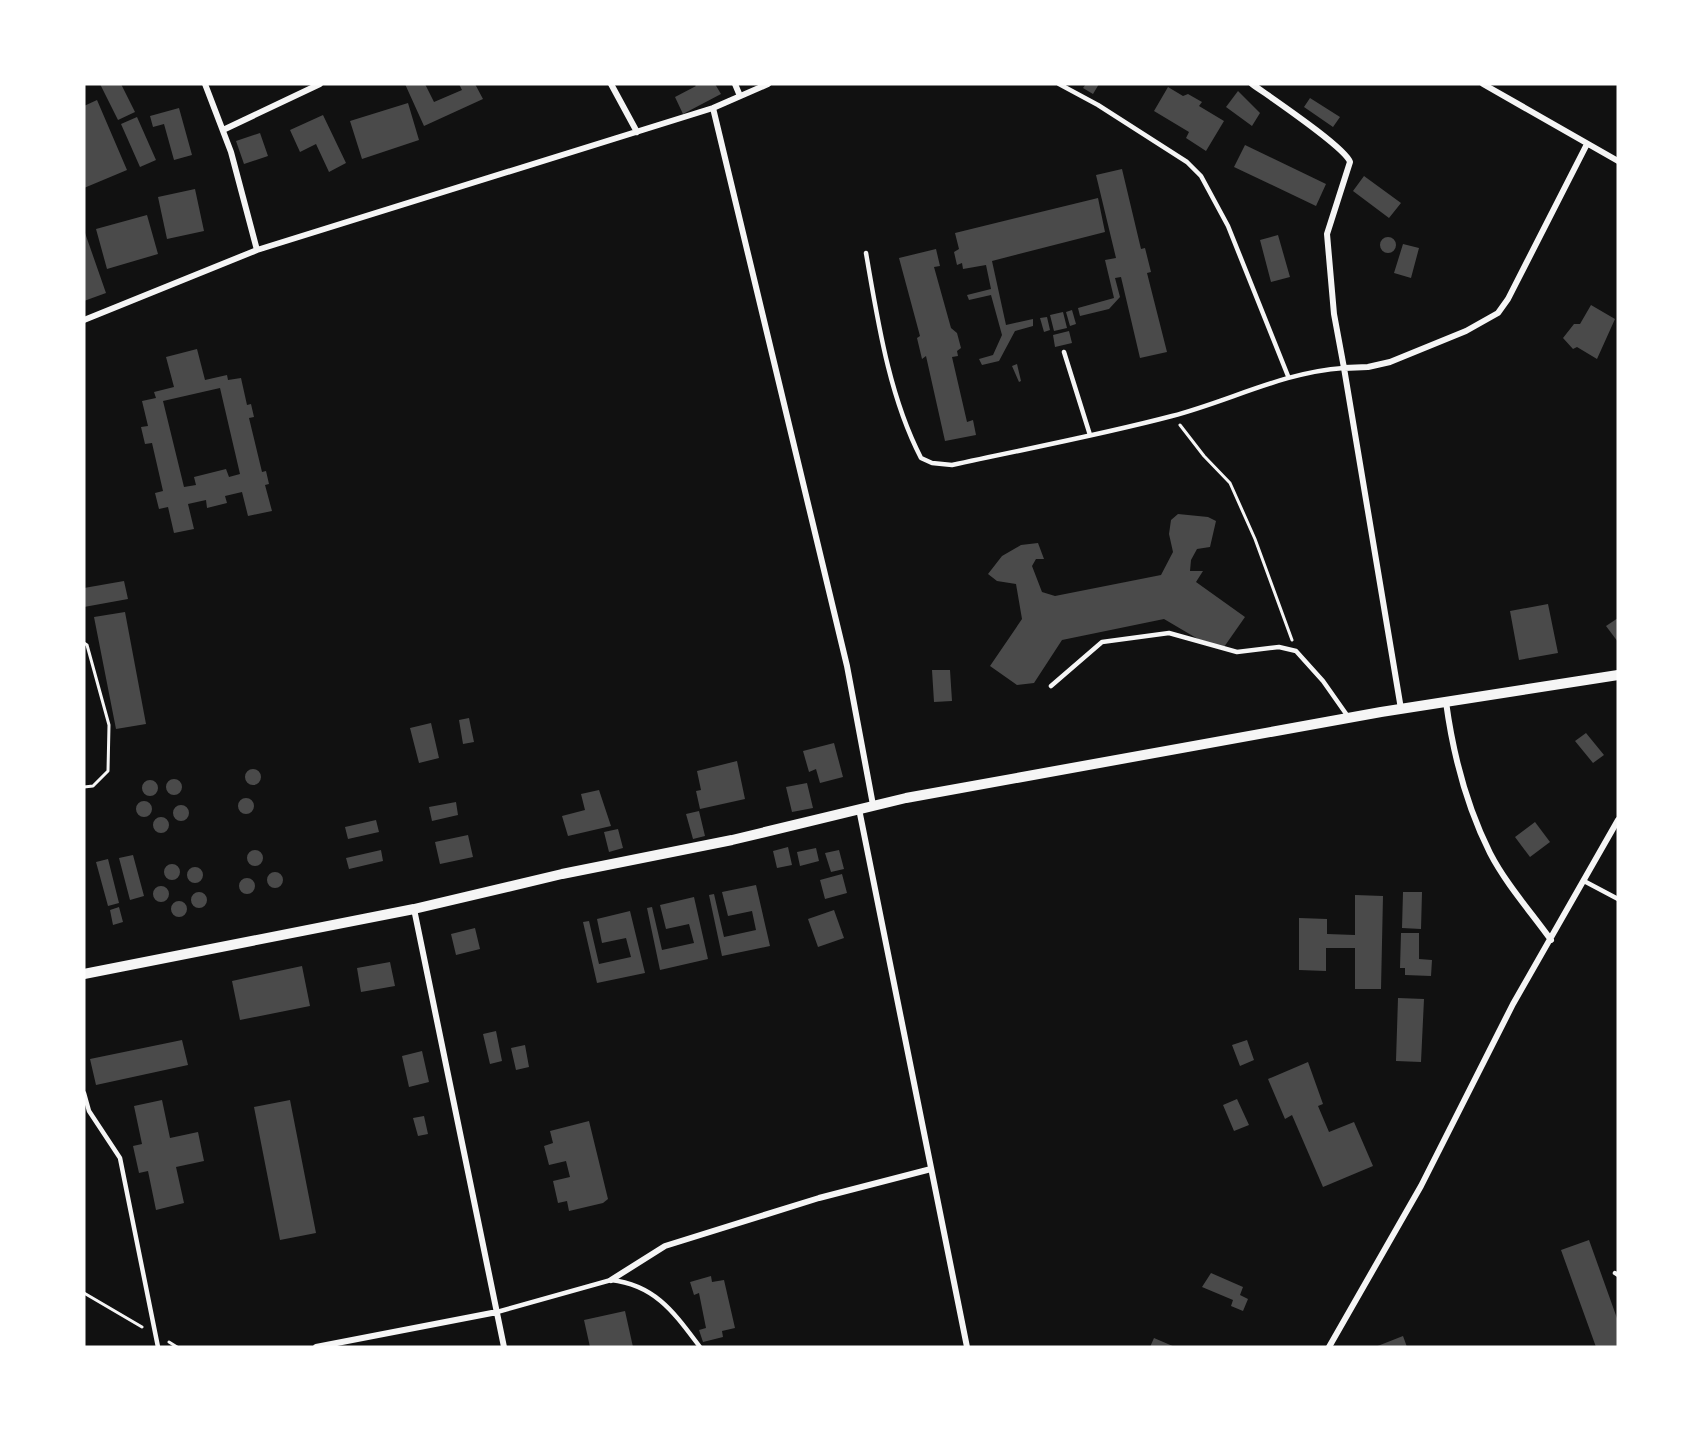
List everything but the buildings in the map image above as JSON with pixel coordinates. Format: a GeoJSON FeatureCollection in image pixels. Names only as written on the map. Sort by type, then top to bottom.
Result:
{"type":"FeatureCollection","features":[{"type":"Feature","properties":{"kind":"street"},"geometry":{"type":"LineString","coordinates":[[205,84],[241,185],[257,250]]}},
{"type":"Feature","properties":{"kind":"street"},"geometry":{"type":"LineString","coordinates":[[223,130],[320,84]]}},
{"type":"Feature","properties":{"kind":"street"},"geometry":{"type":"LineString","coordinates":[[611,84],[637,132]]}},
{"type":"Feature","properties":{"kind":"street"},"geometry":{"type":"LineString","coordinates":[[735,84],[740,96]]}},
{"type":"Feature","properties":{"kind":"street"},"geometry":{"type":"LineString","coordinates":[[84,320],[257,250],[713,108],[768,84]]}},
{"type":"Feature","properties":{"kind":"street"},"geometry":{"type":"LineString","coordinates":[[1252,84],[1335,143],[1348,156],[1350,162],[1326,242],[1344,368],[1401,709]]}},
{"type":"Feature","properties":{"kind":"street"},"geometry":{"type":"LineString","coordinates":[[1483,84],[1618,161]]}},
{"type":"Feature","properties":{"kind":"street"},"geometry":{"type":"LineString","coordinates":[[713,108],[847,666],[873,805]]}},
{"type":"Feature","properties":{"kind":"street"},"geometry":{"type":"LineString","coordinates":[[1344,368],[1368,368],[1389,362],[1466,331],[1498,313],[1508,299],[1587,144]]}},
{"type":"Feature","properties":{"kind":"street"},"geometry":{"type":"LineString","coordinates":[[84,974],[414,909],[562,874],[732,840],[873,805],[1349,718],[1618,675]]}},
{"type":"Feature","properties":{"kind":"street"},"geometry":{"type":"LineString","coordinates":[[1446,702],[1452,749],[1490,853],[1551,940]]}},
{"type":"Feature","properties":{"kind":"street"},"geometry":{"type":"LineString","coordinates":[[859,808],[967,1347]]}},
{"type":"Feature","properties":{"kind":"street"},"geometry":{"type":"LineString","coordinates":[[1329,1347],[1420,1186],[1513,1005],[1618,820]]}},
{"type":"Feature","properties":{"kind":"street"},"geometry":{"type":"LineString","coordinates":[[414,909],[504,1347]]}},
{"type":"Feature","properties":{"kind":"street"},"geometry":{"type":"LineString","coordinates":[[611,1280],[664,1245],[810,1200],[931,1170]]}},
{"type":"Feature","properties":{"kind":"street"},"geometry":{"type":"LineString","coordinates":[[316,1347],[497,1312]]}},
{"type":"Feature","properties":{"kind":"lane"},"geometry":{"type":"LineString","coordinates":[[1059,84],[1098,105],[1187,162],[1201,176],[1228,226],[1288,376]]}},
{"type":"Feature","properties":{"kind":"lane"},"geometry":{"type":"LineString","coordinates":[[866,254],[879,328],[905,418],[921,458],[932,463],[952,465],[1174,416],[1288,376],[1318,369],[1344,368]]}},
{"type":"Feature","properties":{"kind":"lane"},"geometry":{"type":"LineString","coordinates":[[1064,352],[1090,435]]}},
{"type":"Feature","properties":{"kind":"lane"},"geometry":{"type":"LineString","coordinates":[[1050,686],[1102,642],[1169,633],[1237,652],[1279,647],[1296,651],[1323,681],[1349,718]]}},
{"type":"Feature","properties":{"kind":"lane"},"geometry":{"type":"LineString","coordinates":[[1584,881],[1618,899]]}},
{"type":"Feature","properties":{"kind":"lane"},"geometry":{"type":"LineString","coordinates":[[84,1093],[89,1111],[120,1158],[158,1347]]}},
{"type":"Feature","properties":{"kind":"lane"},"geometry":{"type":"LineString","coordinates":[[497,1312],[611,1280],[630,1282],[646,1289],[674,1312],[700,1347]]}},
{"type":"Feature","properties":{"kind":"path"},"geometry":{"type":"LineString","coordinates":[[1174,416],[1204,456],[1230,483],[1255,539],[1296,651]]}},
{"type":"Feature","properties":{"kind":"path"},"geometry":{"type":"LineString","coordinates":[[84,643],[87,645],[110,734],[108,771],[93,786],[84,787]]}},
{"type":"Feature","properties":{"kind":"path"},"geometry":{"type":"LineString","coordinates":[[84,1293],[177,1347]]}}]}
